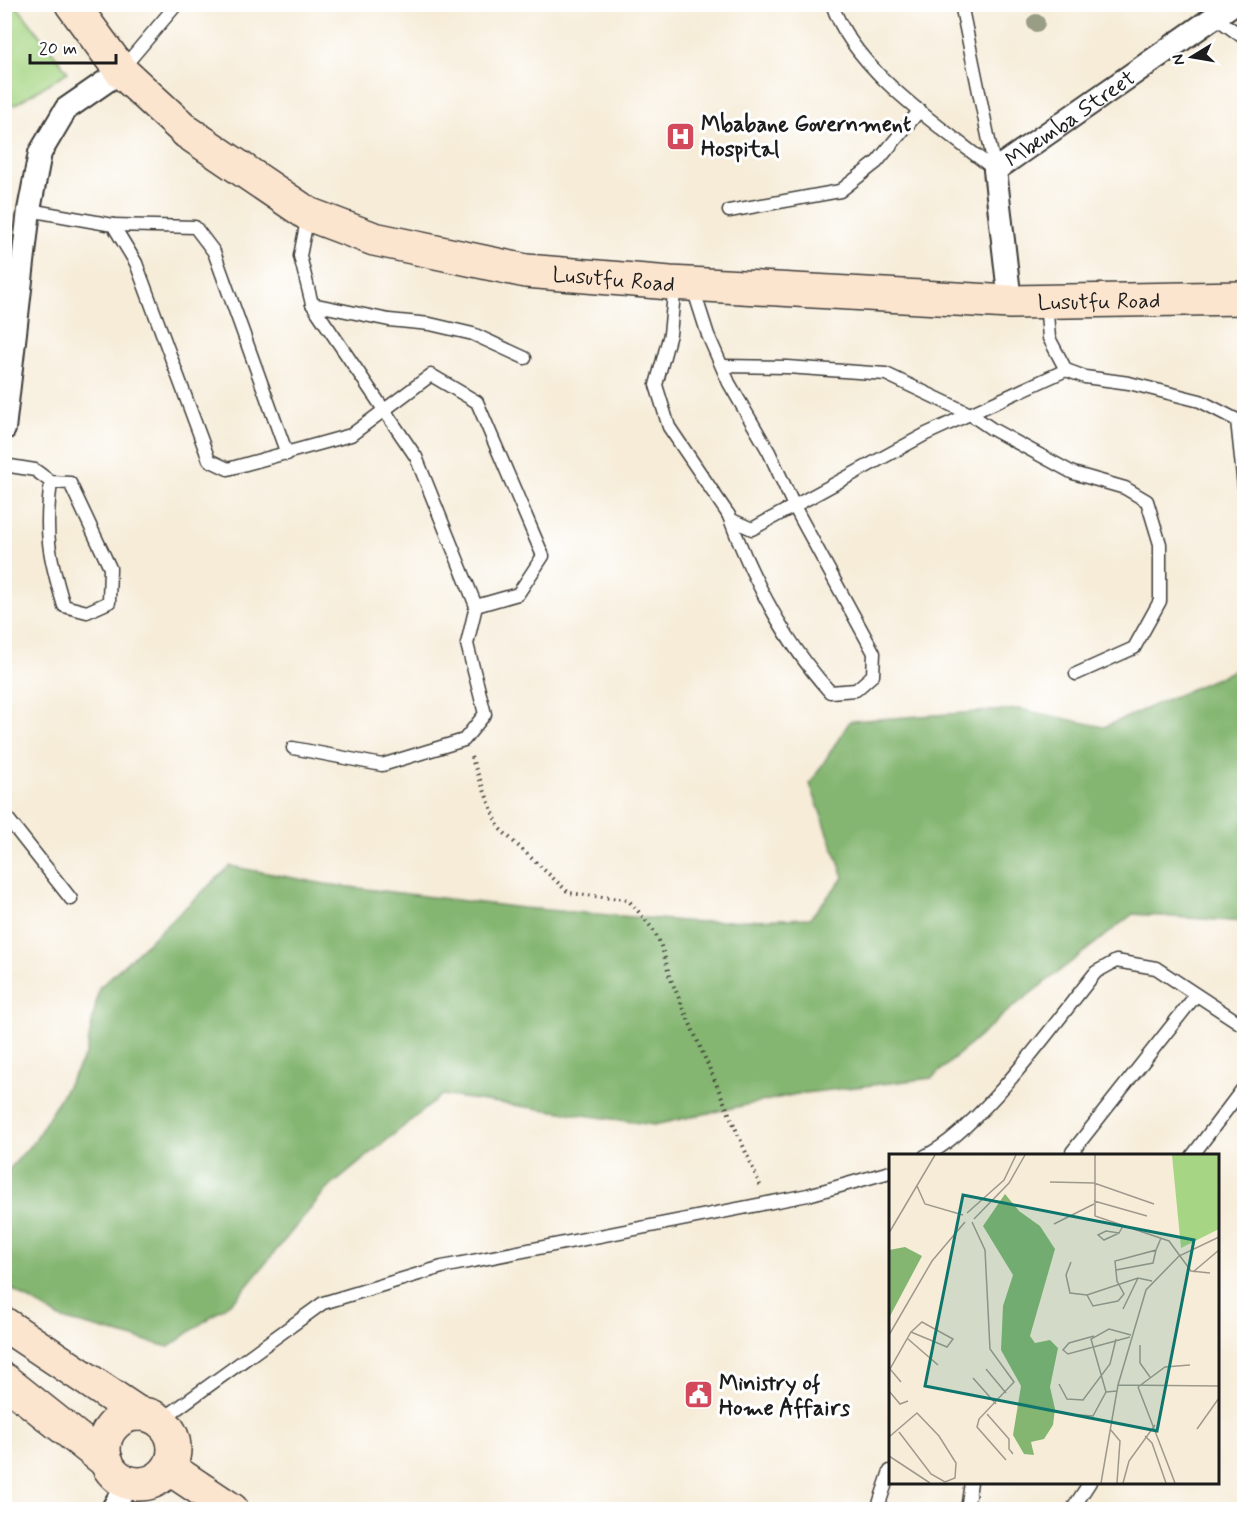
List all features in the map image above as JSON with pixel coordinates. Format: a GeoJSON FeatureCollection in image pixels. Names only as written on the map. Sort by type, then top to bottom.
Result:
{"type":"FeatureCollection","features":[{"type":"Feature","properties":{"kind":"street","name":"Lusutfu Road"},"geometry":{"type":"LineString","coordinates":[[72,4],[121,71],[187,132],[308,214],[374,239],[526,271],[683,284],[1010,302],[1245,298]]}},
{"type":"Feature","properties":{"kind":"street","name":"Mbemba Street"},"geometry":{"type":"LineString","coordinates":[[995,170],[1224,11]]}},
{"type":"Feature","properties":{"kind":"street"},"geometry":{"type":"LineString","coordinates":[[4,429],[29,210],[40,153],[66,109],[121,71]]}},
{"type":"Feature","properties":{"kind":"street"},"geometry":{"type":"LineString","coordinates":[[995,170],[1010,302]]}},
{"type":"Feature","properties":{"kind":"street"},"geometry":{"type":"LineString","coordinates":[[4,1324],[149,1418],[172,1438],[173,1458],[169,1468],[151,1483],[116,1485],[4,1380]]}},
{"type":"Feature","properties":{"kind":"street"},"geometry":{"type":"LineString","coordinates":[[116,1485],[106,1440],[118,1422],[149,1418]]}},
{"type":"Feature","properties":{"kind":"street"},"geometry":{"type":"LineString","coordinates":[[169,1468],[232,1509]]}},
{"type":"Feature","properties":{"kind":"lane"},"geometry":{"type":"LineString","coordinates":[[121,71],[177,4]]}},
{"type":"Feature","properties":{"kind":"lane"},"geometry":{"type":"LineString","coordinates":[[832,4],[839,26],[862,58],[920,111],[995,170]]}},
{"type":"Feature","properties":{"kind":"lane"},"geometry":{"type":"LineString","coordinates":[[961,4],[995,170]]}},
{"type":"Feature","properties":{"kind":"lane"},"geometry":{"type":"LineString","coordinates":[[1224,11],[1245,38]]}},
{"type":"Feature","properties":{"kind":"lane"},"geometry":{"type":"LineString","coordinates":[[729,211],[840,191],[877,162],[920,111]]}},
{"type":"Feature","properties":{"kind":"lane"},"geometry":{"type":"LineString","coordinates":[[29,210],[113,225],[195,227],[214,252],[286,454]]}},
{"type":"Feature","properties":{"kind":"lane"},"geometry":{"type":"LineString","coordinates":[[293,748],[382,765],[464,740],[485,714],[467,644],[476,606],[416,457],[385,408],[312,304],[300,256],[308,214]]}},
{"type":"Feature","properties":{"kind":"lane"},"geometry":{"type":"LineString","coordinates":[[113,225],[136,263],[209,460],[228,469],[351,435],[430,375],[477,402],[543,556],[518,594],[476,606]]}},
{"type":"Feature","properties":{"kind":"lane"},"geometry":{"type":"LineString","coordinates":[[683,284],[794,506],[874,653],[873,675],[856,690],[830,692],[804,663],[740,547],[728,514]]}},
{"type":"Feature","properties":{"kind":"lane"},"geometry":{"type":"LineString","coordinates":[[683,284],[656,385],[669,428],[732,520],[753,529],[926,434],[1066,370]]}},
{"type":"Feature","properties":{"kind":"lane"},"geometry":{"type":"LineString","coordinates":[[1046,301],[1049,338],[1066,370],[1085,377],[1130,383],[1200,400],[1237,420],[1245,487]]}},
{"type":"Feature","properties":{"kind":"lane"},"geometry":{"type":"LineString","coordinates":[[312,304],[389,320],[430,324],[473,334],[525,358]]}},
{"type":"Feature","properties":{"kind":"lane"},"geometry":{"type":"LineString","coordinates":[[722,366],[787,367],[885,374],[970,414],[992,429],[1073,473],[1125,488],[1147,501],[1160,544],[1161,602],[1134,648],[1076,674]]}},
{"type":"Feature","properties":{"kind":"lane"},"geometry":{"type":"LineString","coordinates":[[4,465],[35,470],[51,482],[70,483],[110,567],[109,602],[87,612],[64,606],[51,564],[46,520],[51,482]]}},
{"type":"Feature","properties":{"kind":"lane"},"geometry":{"type":"LineString","coordinates":[[4,814],[71,899]]}},
{"type":"Feature","properties":{"kind":"lane"},"geometry":{"type":"LineString","coordinates":[[927,1154],[938,1149],[987,1104],[1096,972],[1116,961],[1156,968],[1245,1026]]}},
{"type":"Feature","properties":{"kind":"lane"},"geometry":{"type":"LineString","coordinates":[[1072,1152],[1196,995]]}},
{"type":"Feature","properties":{"kind":"lane"},"geometry":{"type":"LineString","coordinates":[[1193,1154],[1245,1087]]}},
{"type":"Feature","properties":{"kind":"lane"},"geometry":{"type":"LineString","coordinates":[[149,1418],[323,1303],[442,1267],[808,1195],[889,1173]]}},
{"type":"Feature","properties":{"kind":"lane"},"geometry":{"type":"LineString","coordinates":[[877,1509],[889,1476]]}},
{"type":"Feature","properties":{"kind":"lane"},"geometry":{"type":"LineString","coordinates":[[968,1509],[971,1484]]}},
{"type":"Feature","properties":{"kind":"lane"},"geometry":{"type":"LineString","coordinates":[[1072,1509],[1089,1484]]}},
{"type":"Feature","properties":{"kind":"path"},"geometry":{"type":"LineString","coordinates":[[464,740],[499,828],[569,893],[628,900],[654,930],[662,943],[669,975],[767,1202]]}},
{"type":"Feature","properties":{"kind":"green space"},"geometry":{"type":"Polygon","coordinates":[[[5,4],[16,5],[68,72],[14,105],[5,107],[5,4]]]}},
{"type":"Feature","properties":{"kind":"green space"},"geometry":{"type":"Polygon","coordinates":[[[1235,670],[1244,670],[1244,922],[1133,914],[1008,1011],[932,1078],[797,1094],[654,1125],[442,1095],[325,1191],[238,1297],[169,1347],[62,1319],[5,1285],[5,1174],[35,1140],[86,1054],[99,988],[230,866],[325,884],[523,908],[695,922],[810,918],[844,877],[810,784],[850,721],[1020,709],[1104,727],[1235,670]]]}},
{"type":"Feature","properties":{"kind":"place","name":"Mbabane Government Hospital"},"geometry":{"type":"Point","coordinates":[680,136]}},
{"type":"Feature","properties":{"kind":"place","name":"Ministry of Home Affairs"},"geometry":{"type":"Point","coordinates":[698,1395]}}]}
